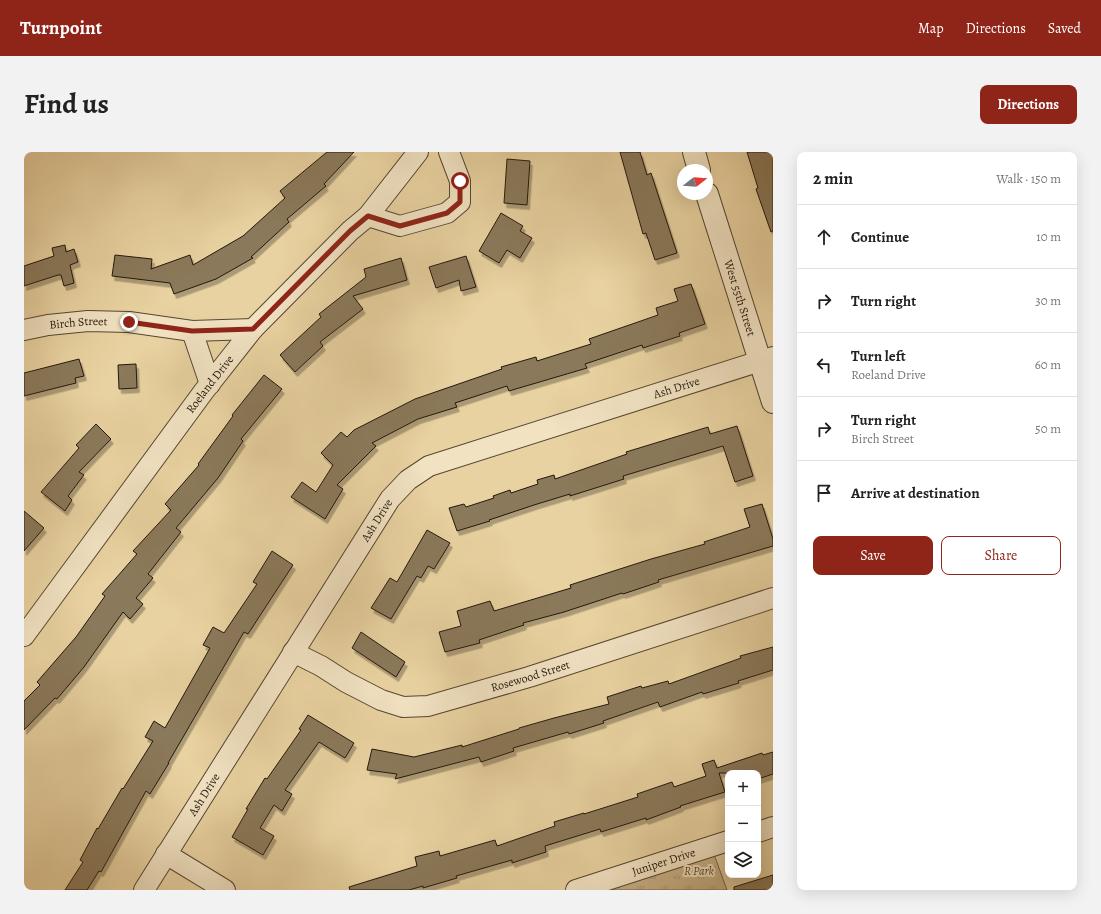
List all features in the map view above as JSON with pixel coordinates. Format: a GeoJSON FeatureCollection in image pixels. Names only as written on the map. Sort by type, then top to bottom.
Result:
{"type":"FeatureCollection","features":[{"type":"Feature","properties":{"kind":"street","name":"Roeland Drive"},"geometry":{"type":"LineString","coordinates":[[24,636],[210,384],[253,329],[350,231],[368,216],[418,152]]}},
{"type":"Feature","properties":{"kind":"street"},"geometry":{"type":"LineString","coordinates":[[368,216],[400,226],[447,213],[460,202],[460,181],[449,152]]}},
{"type":"Feature","properties":{"kind":"street"},"geometry":{"type":"LineString","coordinates":[[694,152],[697,164]]}},
{"type":"Feature","properties":{"kind":"street","name":"West 55th Street"},"geometry":{"type":"LineString","coordinates":[[709,200],[766,359],[773,402]]}},
{"type":"Feature","properties":{"kind":"street","name":"Birch Street"},"geometry":{"type":"LineString","coordinates":[[24,330],[48,325],[88,321],[129,322],[192,331],[253,329]]}},
{"type":"Feature","properties":{"kind":"street"},"geometry":{"type":"LineString","coordinates":[[192,331],[210,384]]}},
{"type":"Feature","properties":{"kind":"street","name":"Ash Drive"},"geometry":{"type":"LineString","coordinates":[[144,890],[390,498],[408,480],[429,466],[766,359]]}},
{"type":"Feature","properties":{"kind":"street","name":"Rosewood Street"},"geometry":{"type":"LineString","coordinates":[[293,652],[381,700],[403,707],[428,706],[529,677],[773,598]]}},
{"type":"Feature","properties":{"kind":"street"},"geometry":{"type":"LineString","coordinates":[[761,831],[773,827]]}},
{"type":"Feature","properties":{"kind":"street","name":"Juniper Drive"},"geometry":{"type":"LineString","coordinates":[[576,890],[725,842]]}},
{"type":"Feature","properties":{"kind":"street"},"geometry":{"type":"LineString","coordinates":[[166,854],[224,890]]}},
{"type":"Feature","properties":{"kind":"green space","name":"R Park"},"geometry":{"type":"Polygon","coordinates":[[[711,846],[727,890],[576,890],[711,846]]]}},
{"type":"Feature","properties":{"kind":"building"},"geometry":{"type":"Polygon","coordinates":[[[327,152],[354,152],[324,184],[326,186],[287,219],[289,222],[251,257],[253,258],[216,279],[174,294],[170,283],[112,276],[115,255],[152,259],[151,269],[190,255],[193,265],[243,236],[285,198],[280,191],[327,152]]]}},
{"type":"Feature","properties":{"kind":"building"},"geometry":{"type":"Polygon","coordinates":[[[620,152],[640,152],[647,175],[651,173],[677,253],[655,260],[646,233],[643,234],[620,152]]]}},
{"type":"Feature","properties":{"kind":"building"},"geometry":{"type":"Polygon","coordinates":[[[747,152],[773,152],[773,231],[771,232],[756,189],[758,188],[747,152]]]}},
{"type":"Feature","properties":{"kind":"building"},"geometry":{"type":"Polygon","coordinates":[[[507,159],[530,161],[527,205],[504,203],[507,159]]]}},
{"type":"Feature","properties":{"kind":"building"},"geometry":{"type":"Polygon","coordinates":[[[501,213],[523,226],[520,231],[532,238],[520,258],[507,250],[499,263],[479,251],[501,213]]]}},
{"type":"Feature","properties":{"kind":"building"},"geometry":{"type":"Polygon","coordinates":[[[65,245],[66,252],[74,249],[78,262],[70,265],[74,283],[64,286],[61,275],[58,275],[24,286],[24,266],[54,256],[52,248],[65,245]]]}},
{"type":"Feature","properties":{"kind":"building"},"geometry":{"type":"Polygon","coordinates":[[[466,256],[476,287],[461,291],[459,280],[436,288],[429,267],[466,256]]]}},
{"type":"Feature","properties":{"kind":"building"},"geometry":{"type":"Polygon","coordinates":[[[401,258],[407,280],[353,296],[363,309],[320,342],[323,346],[295,372],[280,355],[321,317],[319,314],[366,277],[364,269],[401,258]]]}},
{"type":"Feature","properties":{"kind":"building"},"geometry":{"type":"Polygon","coordinates":[[[691,284],[705,324],[679,333],[680,336],[643,348],[642,345],[585,364],[587,368],[509,391],[507,386],[455,403],[457,407],[418,419],[372,443],[376,446],[337,485],[343,489],[325,519],[291,497],[302,482],[316,492],[333,465],[321,453],[341,432],[347,437],[354,430],[415,399],[502,369],[501,367],[536,357],[537,361],[591,344],[589,339],[658,315],[656,308],[678,301],[674,289],[691,284]]]}},
{"type":"Feature","properties":{"kind":"building"},"geometry":{"type":"Polygon","coordinates":[[[79,359],[84,376],[75,378],[76,383],[24,396],[24,373],[79,359]]]}},
{"type":"Feature","properties":{"kind":"building"},"geometry":{"type":"Polygon","coordinates":[[[136,364],[137,388],[119,389],[118,365],[136,364]]]}},
{"type":"Feature","properties":{"kind":"building"},"geometry":{"type":"Polygon","coordinates":[[[264,375],[282,389],[241,439],[243,441],[218,478],[176,528],[181,532],[148,574],[153,578],[136,598],[143,604],[130,619],[123,612],[84,667],[57,699],[55,698],[24,730],[24,701],[40,685],[37,682],[76,637],[105,596],[102,594],[137,554],[133,551],[171,510],[165,504],[199,465],[198,464],[233,416],[232,415],[264,375]]]}},
{"type":"Feature","properties":{"kind":"building"},"geometry":{"type":"Polygon","coordinates":[[[96,424],[111,439],[79,472],[84,475],[68,496],[72,500],[65,511],[41,492],[79,448],[76,445],[96,424]]]}},
{"type":"Feature","properties":{"kind":"building"},"geometry":{"type":"Polygon","coordinates":[[[737,426],[753,476],[735,482],[723,446],[623,476],[624,479],[570,496],[570,494],[534,505],[457,531],[449,508],[464,504],[466,507],[494,498],[493,496],[510,490],[511,493],[538,484],[537,480],[554,475],[555,479],[627,454],[626,452],[708,427],[710,434],[737,426]]]}},
{"type":"Feature","properties":{"kind":"building"},"geometry":{"type":"Polygon","coordinates":[[[762,504],[773,539],[773,546],[658,580],[659,582],[623,594],[622,593],[564,612],[523,623],[524,625],[479,640],[480,643],[445,652],[439,632],[461,626],[457,611],[490,601],[494,611],[571,588],[570,585],[651,559],[705,544],[704,542],[750,527],[744,509],[762,504]]]}},
{"type":"Feature","properties":{"kind":"building"},"geometry":{"type":"Polygon","coordinates":[[[24,511],[44,528],[24,551],[24,511]]]}},
{"type":"Feature","properties":{"kind":"building"},"geometry":{"type":"Polygon","coordinates":[[[427,530],[450,543],[434,569],[428,566],[421,578],[417,576],[391,619],[371,608],[390,578],[397,582],[427,530]]]}},
{"type":"Feature","properties":{"kind":"building"},"geometry":{"type":"Polygon","coordinates":[[[272,551],[293,565],[248,634],[244,632],[150,794],[146,791],[101,872],[99,871],[87,890],[65,890],[83,862],[80,860],[97,828],[98,829],[122,788],[123,789],[153,741],[145,737],[154,721],[165,728],[210,648],[203,645],[213,627],[224,633],[257,584],[253,582],[272,551]]]}},
{"type":"Feature","properties":{"kind":"building"},"geometry":{"type":"Polygon","coordinates":[[[361,632],[405,662],[396,677],[352,648],[361,632]]]}},
{"type":"Feature","properties":{"kind":"building"},"geometry":{"type":"Polygon","coordinates":[[[773,647],[773,670],[738,681],[739,683],[703,694],[702,692],[660,707],[658,702],[603,721],[604,723],[569,734],[568,732],[513,748],[514,751],[481,762],[479,757],[395,779],[397,774],[367,770],[372,749],[414,757],[462,745],[462,747],[519,728],[609,704],[607,697],[641,686],[642,688],[668,681],[669,684],[741,658],[740,656],[773,647]]]}},
{"type":"Feature","properties":{"kind":"building"},"geometry":{"type":"Polygon","coordinates":[[[308,715],[354,743],[345,758],[319,742],[285,790],[292,794],[282,811],[274,805],[260,828],[274,836],[263,855],[232,837],[248,809],[246,809],[265,778],[267,779],[301,730],[299,729],[308,715]]]}},
{"type":"Feature","properties":{"kind":"building"},"geometry":{"type":"Polygon","coordinates":[[[773,752],[773,774],[761,778],[761,770],[725,770],[725,773],[719,773],[725,792],[680,806],[681,807],[646,820],[646,818],[601,832],[600,829],[545,846],[546,852],[512,863],[512,860],[456,876],[457,878],[423,888],[423,886],[409,890],[350,890],[349,887],[417,866],[415,857],[439,851],[440,856],[495,840],[497,846],[555,826],[554,822],[638,797],[637,794],[672,782],[674,787],[706,776],[702,764],[714,760],[717,768],[762,753],[763,755],[773,752]]]}},
{"type":"Feature","properties":{"kind":"building"},"geometry":{"type":"Polygon","coordinates":[[[773,875],[773,890],[734,890],[734,887],[773,875]]]}},
{"type":"Feature","properties":{"kind":"route"},"geometry":{"type":"LineString","coordinates":[[129,322],[192,331],[253,329],[277,307],[350,231],[368,216],[400,226],[447,213],[460,202],[460,181]]}}]}
